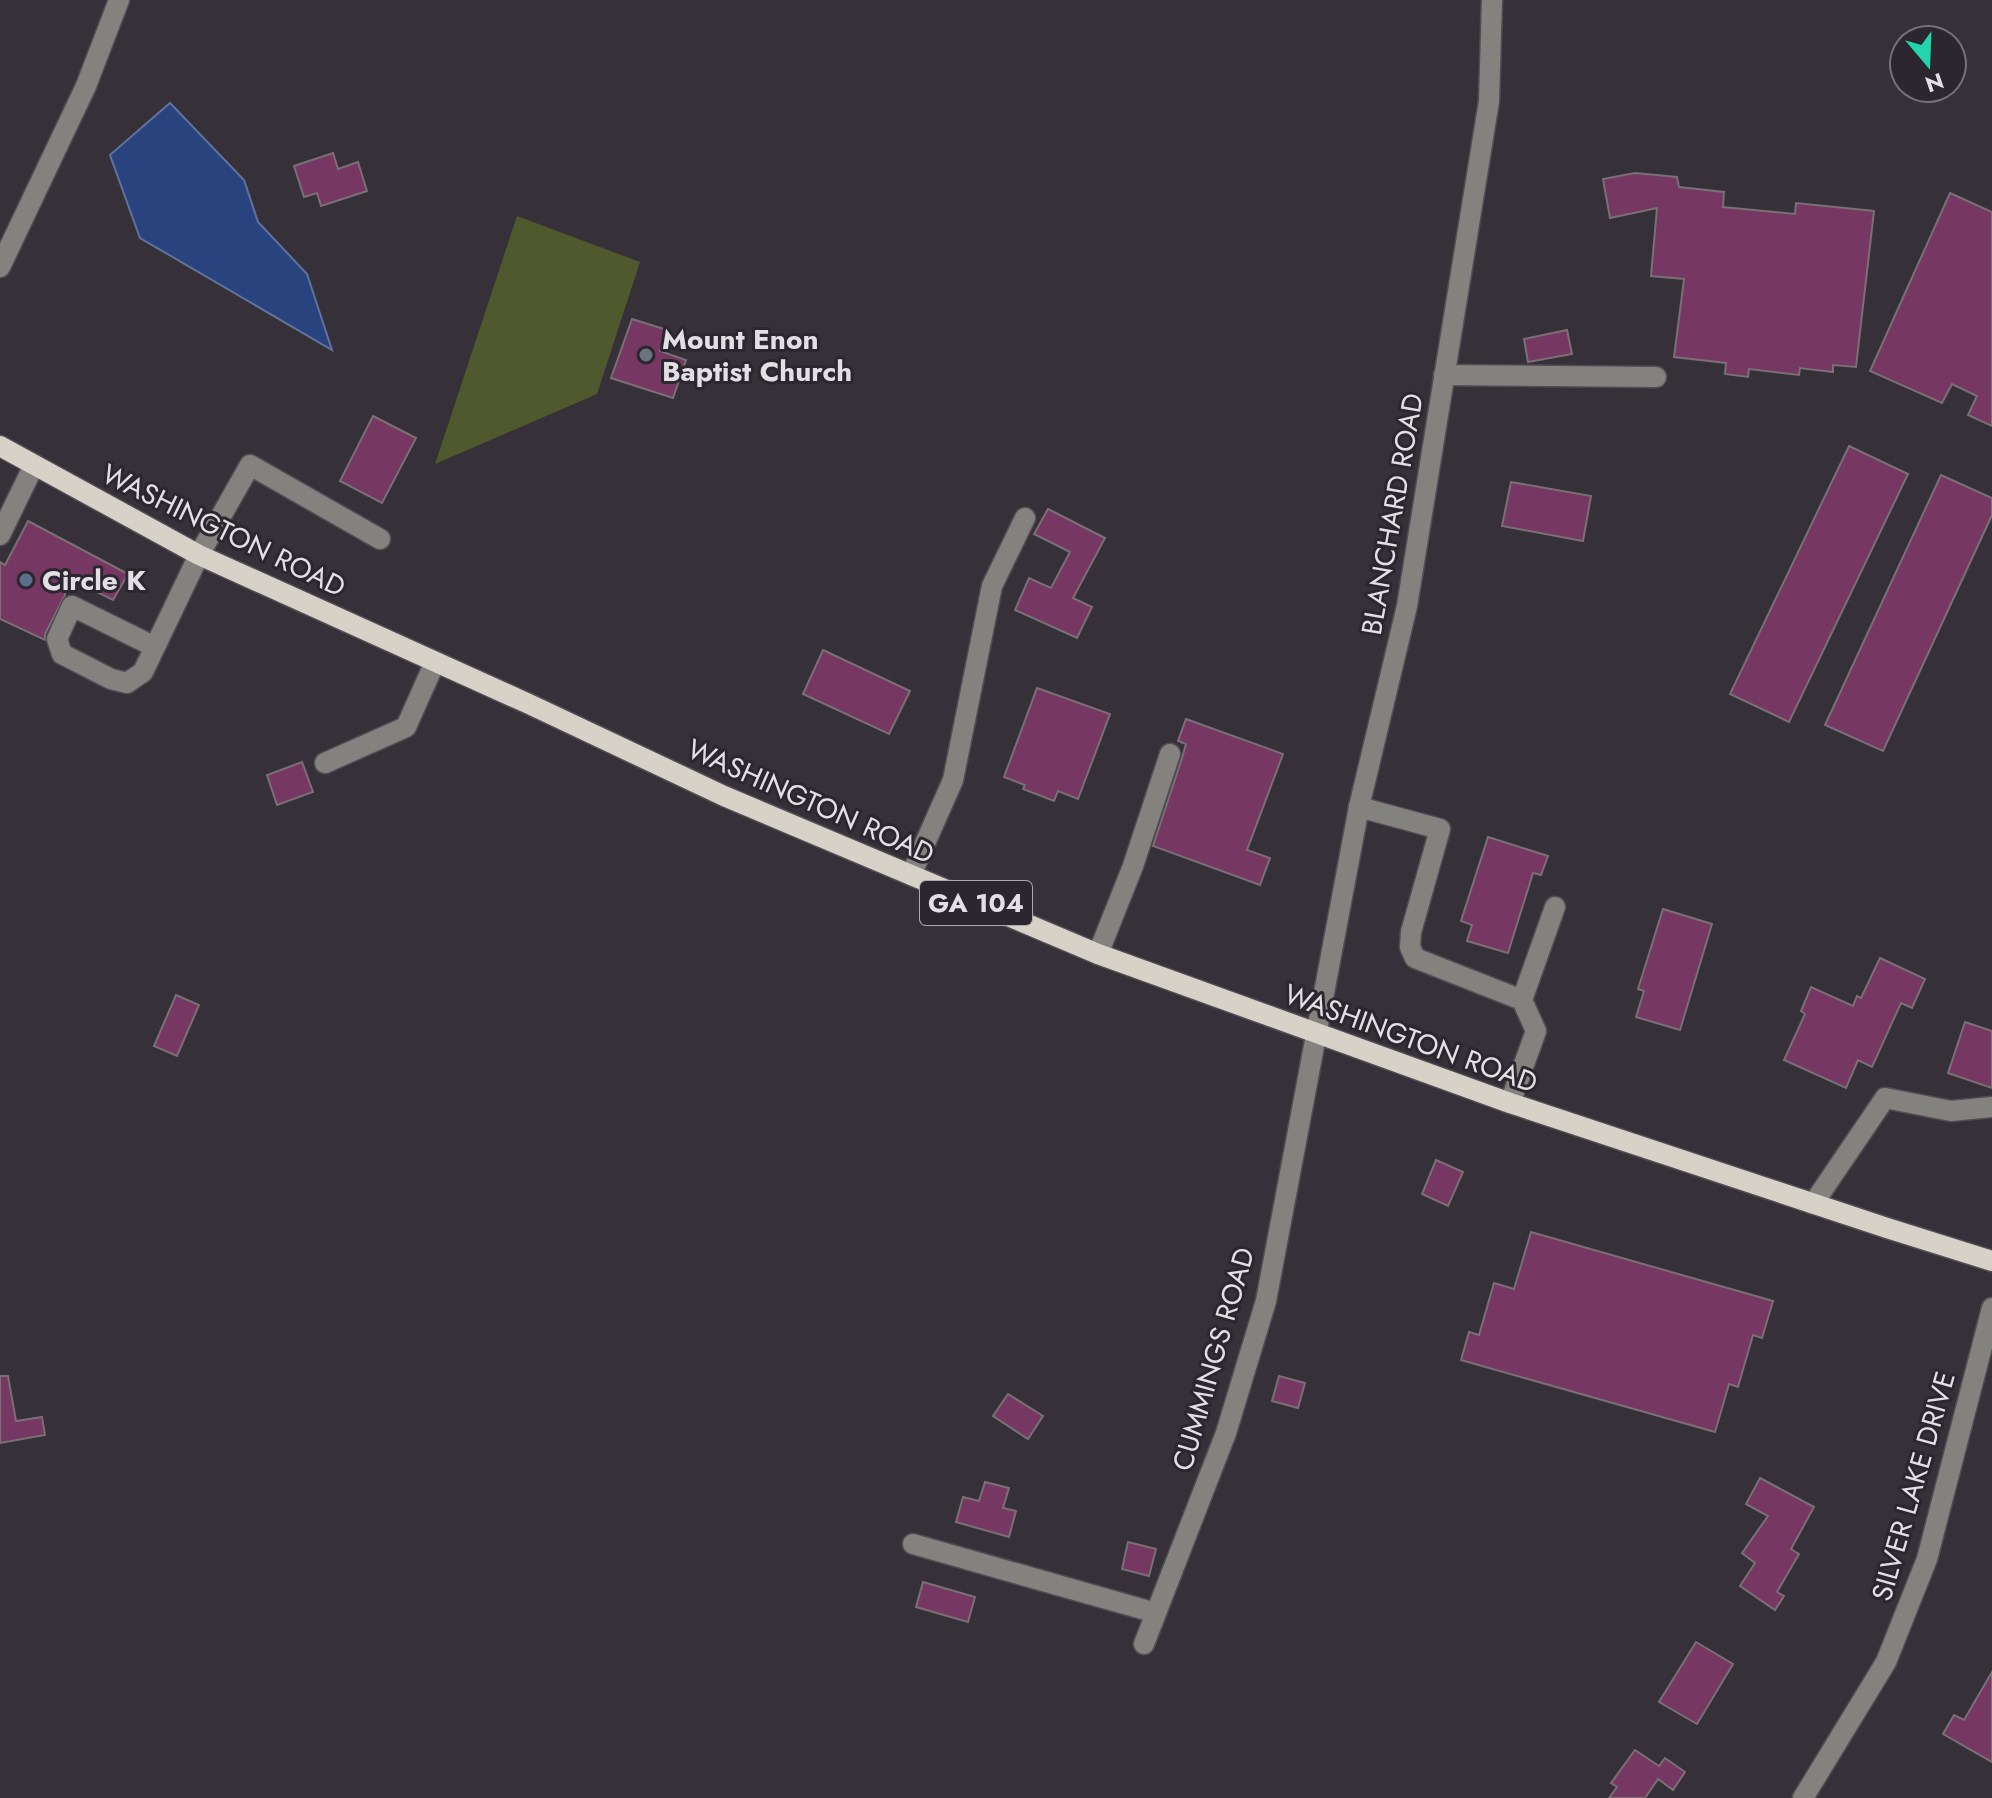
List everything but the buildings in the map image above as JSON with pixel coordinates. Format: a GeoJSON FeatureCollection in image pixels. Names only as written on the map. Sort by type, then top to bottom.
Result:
{"type":"FeatureCollection","features":[{"type":"Feature","properties":{"kind":"main road","name":"WASHINGTON ROAD"},"geometry":{"type":"LineString","coordinates":[[0,446],[199,555],[724,796],[1098,954],[1510,1103],[1992,1261]]}},
{"type":"Feature","properties":{"kind":"street"},"geometry":{"type":"LineString","coordinates":[[0,267],[86,86],[119,0]]}},
{"type":"Feature","properties":{"kind":"street","name":"BLANCHARD ROAD"},"geometry":{"type":"LineString","coordinates":[[1315,1033],[1359,807],[1407,606],[1489,101],[1492,0]]}},
{"type":"Feature","properties":{"kind":"street"},"geometry":{"type":"LineString","coordinates":[[1444,375],[1656,377]]}},
{"type":"Feature","properties":{"kind":"street"},"geometry":{"type":"LineString","coordinates":[[0,535],[34,465]]}},
{"type":"Feature","properties":{"kind":"street"},"geometry":{"type":"LineString","coordinates":[[155,647],[72,606],[57,639],[62,654],[111,679],[127,683],[143,672],[155,647],[199,555],[250,465],[380,539]]}},
{"type":"Feature","properties":{"kind":"street"},"geometry":{"type":"LineString","coordinates":[[911,875],[953,780],[992,586],[1025,518]]}},
{"type":"Feature","properties":{"kind":"street"},"geometry":{"type":"LineString","coordinates":[[325,763],[406,727],[435,662]]}},
{"type":"Feature","properties":{"kind":"street"},"geometry":{"type":"LineString","coordinates":[[1098,954],[1133,866],[1170,754]]}},
{"type":"Feature","properties":{"kind":"street"},"geometry":{"type":"LineString","coordinates":[[1359,807],[1440,829],[1411,932],[1410,947],[1415,958],[1522,1000]]}},
{"type":"Feature","properties":{"kind":"street"},"geometry":{"type":"LineString","coordinates":[[1510,1103],[1536,1031],[1522,1000],[1555,907]]}},
{"type":"Feature","properties":{"kind":"street","name":"CUMMINGS ROAD"},"geometry":{"type":"LineString","coordinates":[[1144,1644],[1226,1433],[1266,1301],[1315,1033]]}},
{"type":"Feature","properties":{"kind":"street"},"geometry":{"type":"LineString","coordinates":[[1813,1204],[1885,1098],[1951,1111],[1992,1107]]}},
{"type":"Feature","properties":{"kind":"street","name":"SILVER LAKE DRIVE"},"geometry":{"type":"LineString","coordinates":[[1803,1798],[1886,1662],[1927,1559],[1992,1308]]}},
{"type":"Feature","properties":{"kind":"street"},"geometry":{"type":"LineString","coordinates":[[913,1544],[1156,1613]]}},
{"type":"Feature","properties":{"kind":"green space"},"geometry":{"type":"Polygon","coordinates":[[[517,216],[640,262],[597,394],[435,464],[517,216]]]}},
{"type":"Feature","properties":{"kind":"water"},"geometry":{"type":"Polygon","coordinates":[[[170,103],[244,180],[258,222],[307,274],[332,350],[140,238],[110,155],[170,103]]]}},
{"type":"Feature","properties":{"kind":"place","name":"Mount Enon Baptist Church"},"geometry":{"type":"Point","coordinates":[646,355]}},
{"type":"Feature","properties":{"kind":"place","name":"Circle K"},"geometry":{"type":"Point","coordinates":[26,580]}}]}
